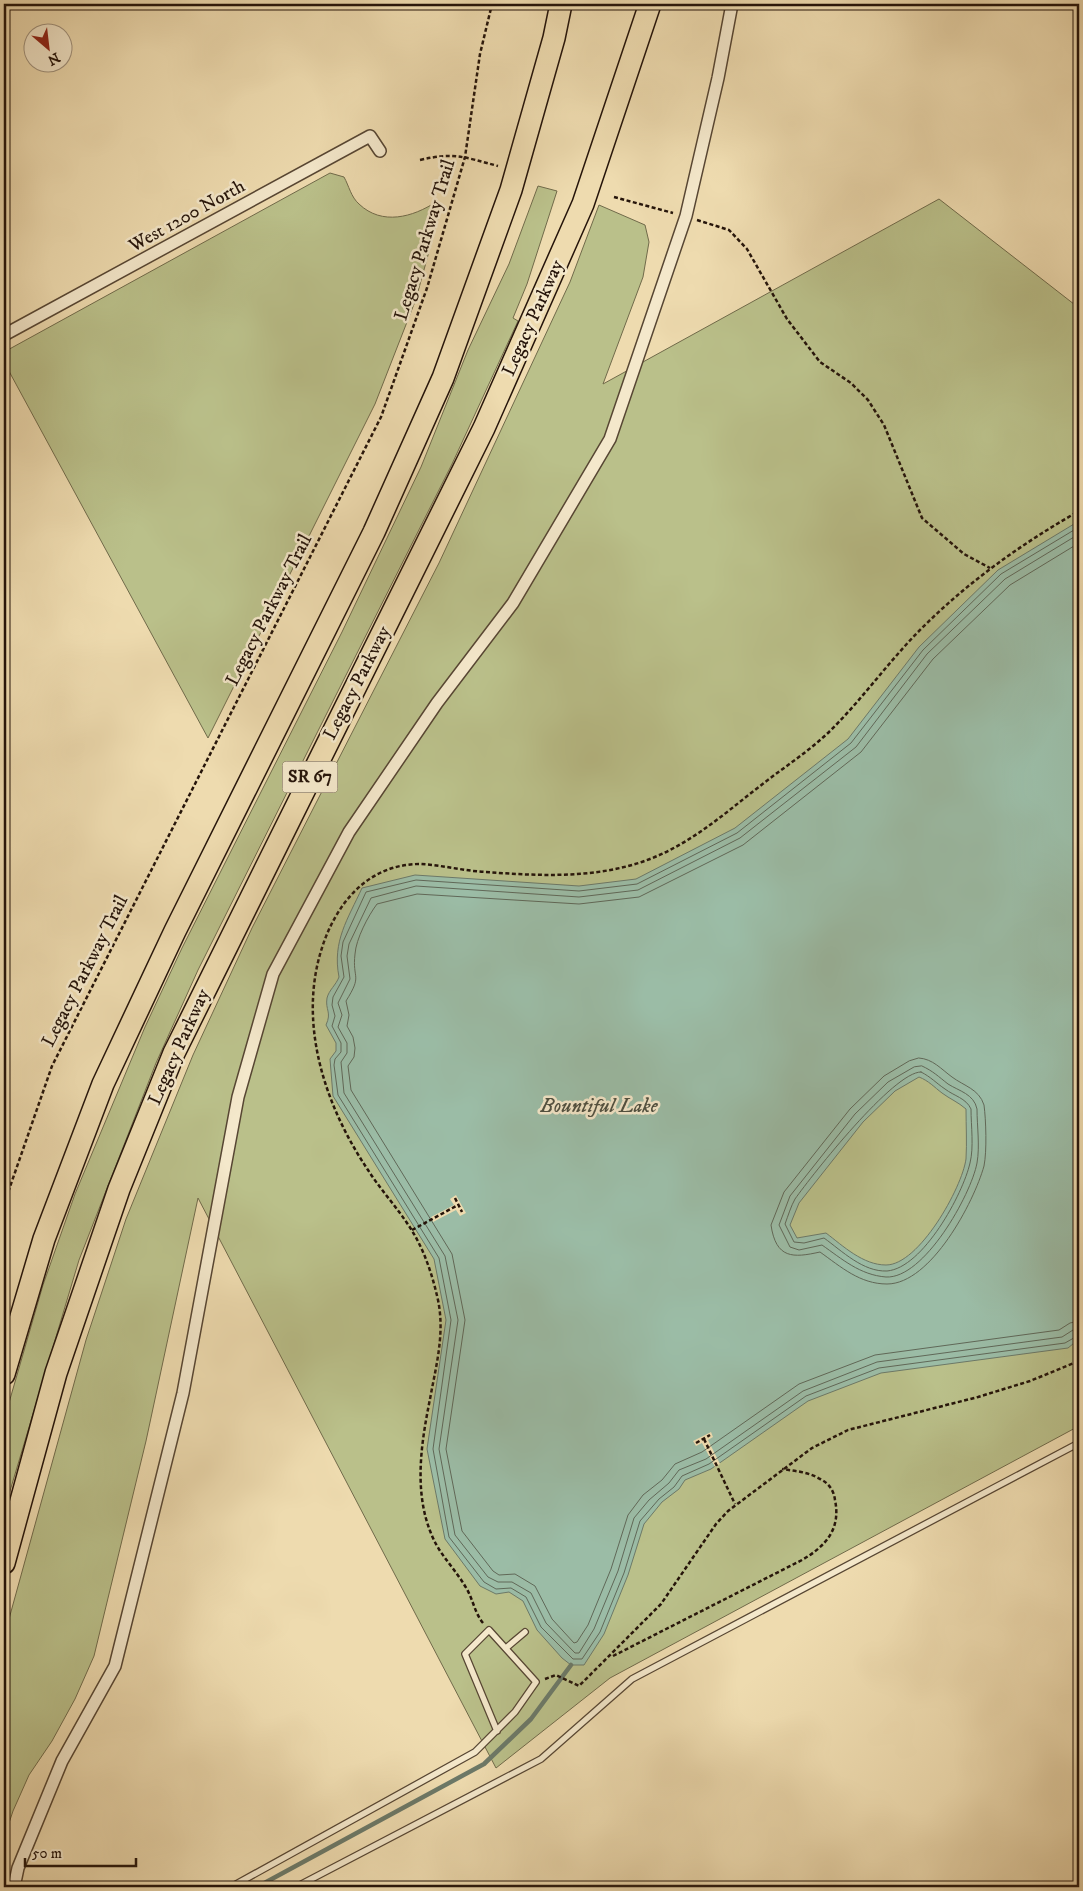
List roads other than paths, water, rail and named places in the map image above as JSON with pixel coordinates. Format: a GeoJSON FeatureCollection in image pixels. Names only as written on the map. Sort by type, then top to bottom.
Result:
{"type":"FeatureCollection","features":[{"type":"Feature","properties":{"kind":"highway","name":"SR 67"},"geometry":{"type":"LineString","coordinates":[[4,1374],[44,1239],[104,1084],[175,931],[374,532],[443,378],[511,190],[554,38],[561,4]]}},
{"type":"Feature","properties":{"kind":"highway","name":"Legacy Parkway"},"geometry":{"type":"LineString","coordinates":[[4,1563],[56,1372],[119,1189],[174,1053],[484,428],[583,204],[650,4]]}},
{"type":"Feature","properties":{"kind":"street"},"geometry":{"type":"LineString","coordinates":[[14,1887],[18,1868],[62,1761],[114,1666],[183,1393],[238,1097],[273,974],[349,832],[437,703],[513,603],[610,439],[686,216],[718,78],[732,4]]}},
{"type":"Feature","properties":{"kind":"street","name":"West 1200 North"},"geometry":{"type":"LineString","coordinates":[[4,336],[370,136],[380,151]]}},
{"type":"Feature","properties":{"kind":"lane"},"geometry":{"type":"LineString","coordinates":[[296,1887],[541,1759],[632,1679],[1079,1443]]}},
{"type":"Feature","properties":{"kind":"lane"},"geometry":{"type":"LineString","coordinates":[[231,1887],[475,1752],[497,1731],[515,1712],[536,1682],[489,1630],[465,1654],[497,1731]]}},
{"type":"Feature","properties":{"kind":"lane"},"geometry":{"type":"LineString","coordinates":[[506,1648],[525,1632]]}},
{"type":"Feature","properties":{"kind":"water","name":"Bountiful Lake"},"geometry":{"type":"Polygon","coordinates":[[[1079,521],[1079,1339],[1068,1348],[881,1373],[808,1401],[711,1469],[685,1480],[679,1489],[662,1502],[644,1524],[628,1575],[604,1634],[584,1665],[571,1665],[562,1658],[537,1630],[523,1601],[509,1592],[496,1594],[480,1586],[445,1539],[427,1449],[446,1320],[434,1259],[333,1096],[330,1059],[336,1051],[336,1043],[326,1025],[328,1017],[327,998],[339,977],[338,952],[347,920],[362,888],[415,875],[579,886],[636,879],[735,828],[848,739],[919,647],[998,570],[1079,521]],[[919,1077],[895,1091],[863,1122],[799,1203],[790,1225],[797,1238],[826,1233],[861,1258],[869,1262],[886,1265],[899,1262],[912,1253],[925,1239],[948,1205],[963,1172],[966,1159],[966,1109],[919,1077]]]}},
{"type":"Feature","properties":{"kind":"waterway"},"geometry":{"type":"LineString","coordinates":[[257,1887],[484,1764],[531,1719],[571,1665]]}}]}
